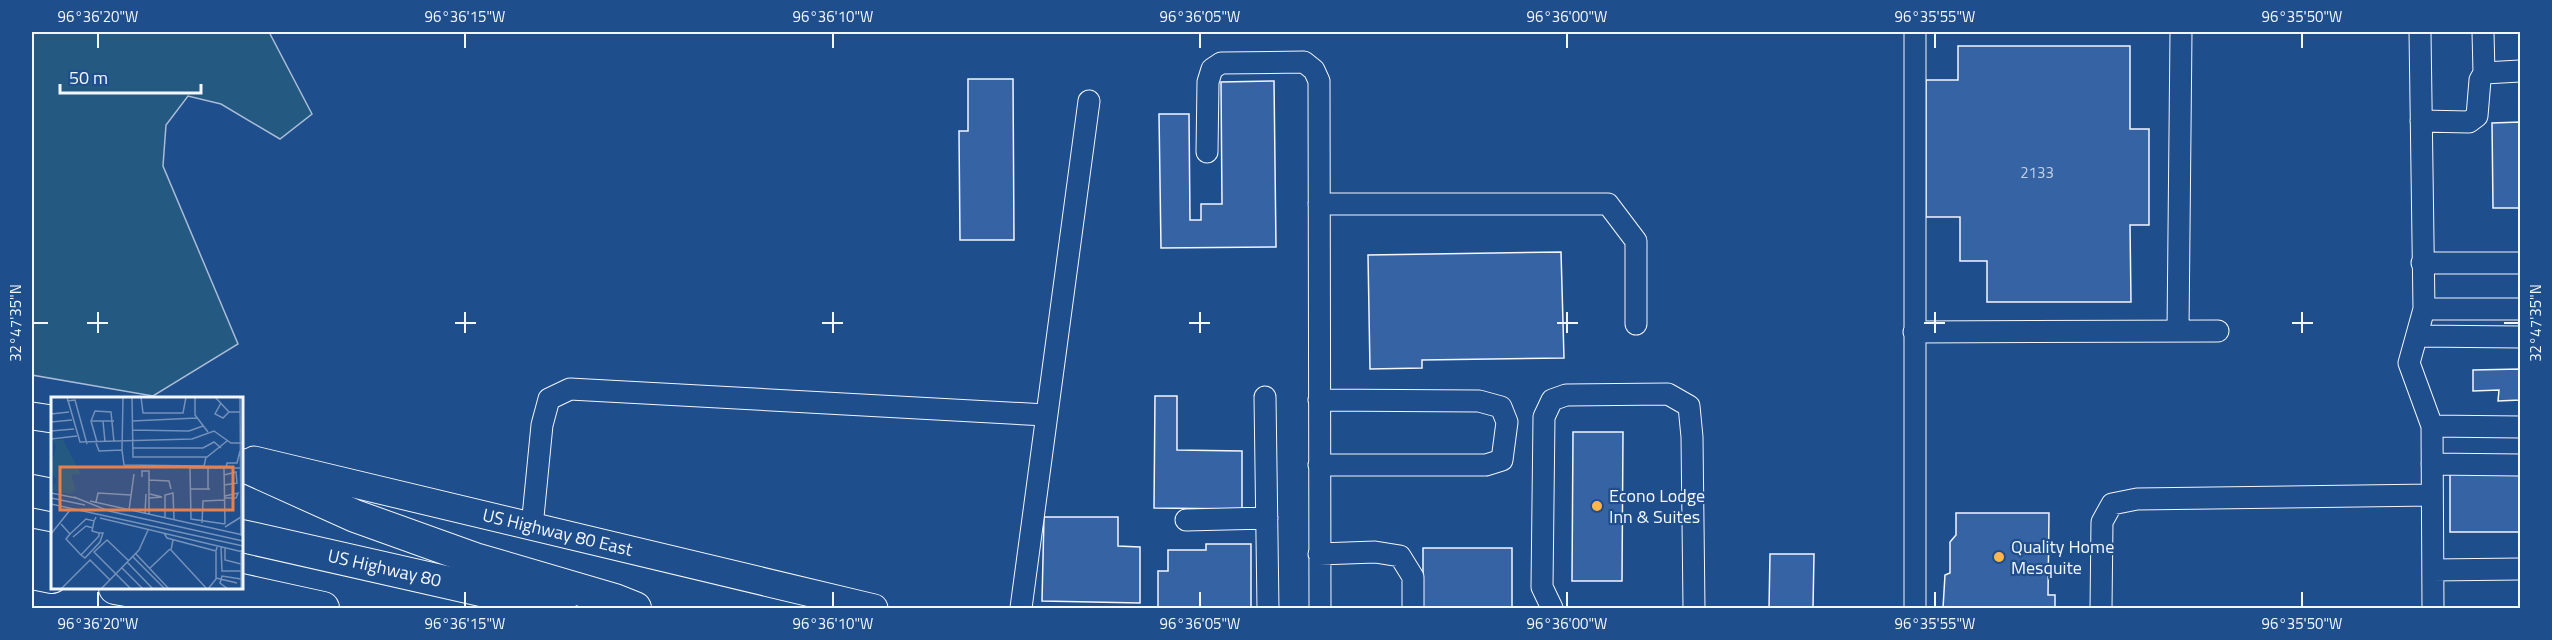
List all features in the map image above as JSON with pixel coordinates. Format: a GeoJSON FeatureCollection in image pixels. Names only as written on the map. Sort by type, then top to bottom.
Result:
{"type":"FeatureCollection","features":[{"type":"Feature","properties":{"kind":"highway"},"geometry":{"type":"LineString","coordinates":[[243,465],[355,516],[475,559],[615,600],[635,609]]}},
{"type":"Feature","properties":{"kind":"highway"},"geometry":{"type":"LineString","coordinates":[[32,491],[51,495]]}},
{"type":"Feature","properties":{"kind":"highway","name":"US Highway 80"},"geometry":{"type":"LineString","coordinates":[[243,536],[560,609]]}},
{"type":"Feature","properties":{"kind":"highway"},"geometry":{"type":"LineString","coordinates":[[32,544],[51,549]]}},
{"type":"Feature","properties":{"kind":"highway"},"geometry":{"type":"LineString","coordinates":[[32,573],[51,577]]}},
{"type":"Feature","properties":{"kind":"highway"},"geometry":{"type":"LineString","coordinates":[[120,589],[227,609]]}},
{"type":"Feature","properties":{"kind":"highway"},"geometry":{"type":"LineString","coordinates":[[236,589],[323,609]]}},
{"type":"Feature","properties":{"kind":"main road"},"geometry":{"type":"LineString","coordinates":[[32,416],[51,419]]}},
{"type":"Feature","properties":{"kind":"main road","name":"US Highway 80 East"},"geometry":{"type":"LineString","coordinates":[[243,457],[874,609]]}},
{"type":"Feature","properties":{"kind":"lane"},"geometry":{"type":"LineString","coordinates":[[1915,32],[1915,609]]}},
{"type":"Feature","properties":{"kind":"lane"},"geometry":{"type":"LineString","coordinates":[[2178,331],[2181,32]]}},
{"type":"Feature","properties":{"kind":"lane"},"geometry":{"type":"LineString","coordinates":[[2420,32],[2424,309],[2409,363],[2432,426],[2433,609]]}},
{"type":"Feature","properties":{"kind":"lane"},"geometry":{"type":"LineString","coordinates":[[2421,120],[2469,122],[2477,116],[2480,80],[2484,73],[2483,32]]}},
{"type":"Feature","properties":{"kind":"lane"},"geometry":{"type":"LineString","coordinates":[[1207,152],[1208,82],[1212,69],[1221,63],[1304,62],[1314,70],[1319,81],[1320,609]]}},
{"type":"Feature","properties":{"kind":"lane"},"geometry":{"type":"LineString","coordinates":[[2484,73],[2520,71]]}},
{"type":"Feature","properties":{"kind":"lane"},"geometry":{"type":"LineString","coordinates":[[1021,609],[1089,101]]}},
{"type":"Feature","properties":{"kind":"lane"},"geometry":{"type":"LineString","coordinates":[[1319,204],[1608,204],[1636,241],[1636,324]]}},
{"type":"Feature","properties":{"kind":"lane"},"geometry":{"type":"LineString","coordinates":[[2422,263],[2520,263]]}},
{"type":"Feature","properties":{"kind":"lane"},"geometry":{"type":"LineString","coordinates":[[2424,309],[2520,309]]}},
{"type":"Feature","properties":{"kind":"lane"},"geometry":{"type":"LineString","coordinates":[[1914,332],[2218,331]]}},
{"type":"Feature","properties":{"kind":"lane"},"geometry":{"type":"LineString","coordinates":[[2416,336],[2520,337]]}},
{"type":"Feature","properties":{"kind":"lane"},"geometry":{"type":"LineString","coordinates":[[532,527],[542,425],[549,399],[570,389],[1046,415]]}},
{"type":"Feature","properties":{"kind":"lane"},"geometry":{"type":"LineString","coordinates":[[1552,609],[1542,588],[1544,417],[1552,400],[1566,395],[1668,394],[1689,405],[1692,437],[1694,609]]}},
{"type":"Feature","properties":{"kind":"lane"},"geometry":{"type":"LineString","coordinates":[[1265,397],[1268,609]]}},
{"type":"Feature","properties":{"kind":"lane"},"geometry":{"type":"LineString","coordinates":[[1319,400],[1479,401],[1501,407],[1506,422],[1502,460],[1486,465],[1319,465]]}},
{"type":"Feature","properties":{"kind":"lane"},"geometry":{"type":"LineString","coordinates":[[2432,426],[2520,427]]}},
{"type":"Feature","properties":{"kind":"lane"},"geometry":{"type":"LineString","coordinates":[[2432,464],[2520,465]]}},
{"type":"Feature","properties":{"kind":"lane"},"geometry":{"type":"LineString","coordinates":[[2101,609],[2102,522],[2112,504],[2137,500],[2432,495]]}},
{"type":"Feature","properties":{"kind":"lane"},"geometry":{"type":"LineString","coordinates":[[1186,520],[1267,518]]}},
{"type":"Feature","properties":{"kind":"lane"},"geometry":{"type":"LineString","coordinates":[[1319,554],[1375,552],[1400,556],[1413,577],[1413,609]]}},
{"type":"Feature","properties":{"kind":"lane"},"geometry":{"type":"LineString","coordinates":[[2433,570],[2520,569]]}},
{"type":"Feature","properties":{"kind":"shaded area"},"geometry":{"type":"Polygon","coordinates":[[[32,32],[269,32],[312,114],[280,139],[221,104],[188,96],[166,125],[163,166],[238,344],[153,396],[32,375],[32,32]]]}},
{"type":"Feature","properties":{"kind":"building"},"geometry":{"type":"Polygon","coordinates":[[[1958,46],[2130,46],[2130,129],[2149,129],[2149,225],[2130,225],[2131,302],[1987,302],[1987,261],[1960,261],[1960,217],[1926,217],[1926,80],[1958,80],[1958,46]]]}},
{"type":"Feature","properties":{"kind":"building"},"geometry":{"type":"Polygon","coordinates":[[[968,79],[1013,79],[1014,240],[960,240],[959,131],[968,131],[968,79]]]}},
{"type":"Feature","properties":{"kind":"building"},"geometry":{"type":"Polygon","coordinates":[[[1274,81],[1276,247],[1161,248],[1159,114],[1189,114],[1190,220],[1201,220],[1201,204],[1222,204],[1221,82],[1274,81]]]}},
{"type":"Feature","properties":{"kind":"building"},"geometry":{"type":"Polygon","coordinates":[[[2520,122],[2520,208],[2493,208],[2492,123],[2520,122]]]}},
{"type":"Feature","properties":{"kind":"building"},"geometry":{"type":"Polygon","coordinates":[[[1561,252],[1564,358],[1422,360],[1422,368],[1370,369],[1368,255],[1561,252]]]}},
{"type":"Feature","properties":{"kind":"building"},"geometry":{"type":"Polygon","coordinates":[[[2520,369],[2520,400],[2498,401],[2499,390],[2473,391],[2473,370],[2520,369]]]}},
{"type":"Feature","properties":{"kind":"building"},"geometry":{"type":"Polygon","coordinates":[[[1155,396],[1177,396],[1177,450],[1242,451],[1242,509],[1154,508],[1155,396]]]}},
{"type":"Feature","properties":{"kind":"building","name":"Econo Lodge Inn & Suites"},"geometry":{"type":"Polygon","coordinates":[[[1573,432],[1623,432],[1622,581],[1572,581],[1573,432]]]}},
{"type":"Feature","properties":{"kind":"building"},"geometry":{"type":"Polygon","coordinates":[[[2450,472],[2520,472],[2520,532],[2450,532],[2450,472]]]}},
{"type":"Feature","properties":{"kind":"building","name":"Quality Home Mesquite"},"geometry":{"type":"Polygon","coordinates":[[[1956,513],[2049,513],[2048,595],[2055,595],[2055,608],[1943,608],[1945,575],[1950,573],[1950,542],[1956,535],[1956,513]]]}},
{"type":"Feature","properties":{"kind":"building"},"geometry":{"type":"Polygon","coordinates":[[[1044,517],[1118,517],[1118,546],[1140,547],[1140,603],[1042,601],[1044,517]]]}},
{"type":"Feature","properties":{"kind":"building"},"geometry":{"type":"Polygon","coordinates":[[[1206,544],[1251,544],[1251,608],[1158,608],[1158,571],[1168,571],[1168,550],[1206,550],[1206,544]]]}},
{"type":"Feature","properties":{"kind":"building"},"geometry":{"type":"Polygon","coordinates":[[[1423,548],[1512,548],[1512,608],[1423,608],[1423,548]]]}},
{"type":"Feature","properties":{"kind":"building"},"geometry":{"type":"Polygon","coordinates":[[[1770,554],[1814,554],[1813,608],[1769,608],[1770,554]]]}},
{"type":"Feature","properties":{"kind":"place","name":"Econo Lodge Inn & Suites"},"geometry":{"type":"Point","coordinates":[1597,506]}},
{"type":"Feature","properties":{"kind":"place","name":"Quality Home Mesquite"},"geometry":{"type":"Point","coordinates":[1999,557]}}]}
